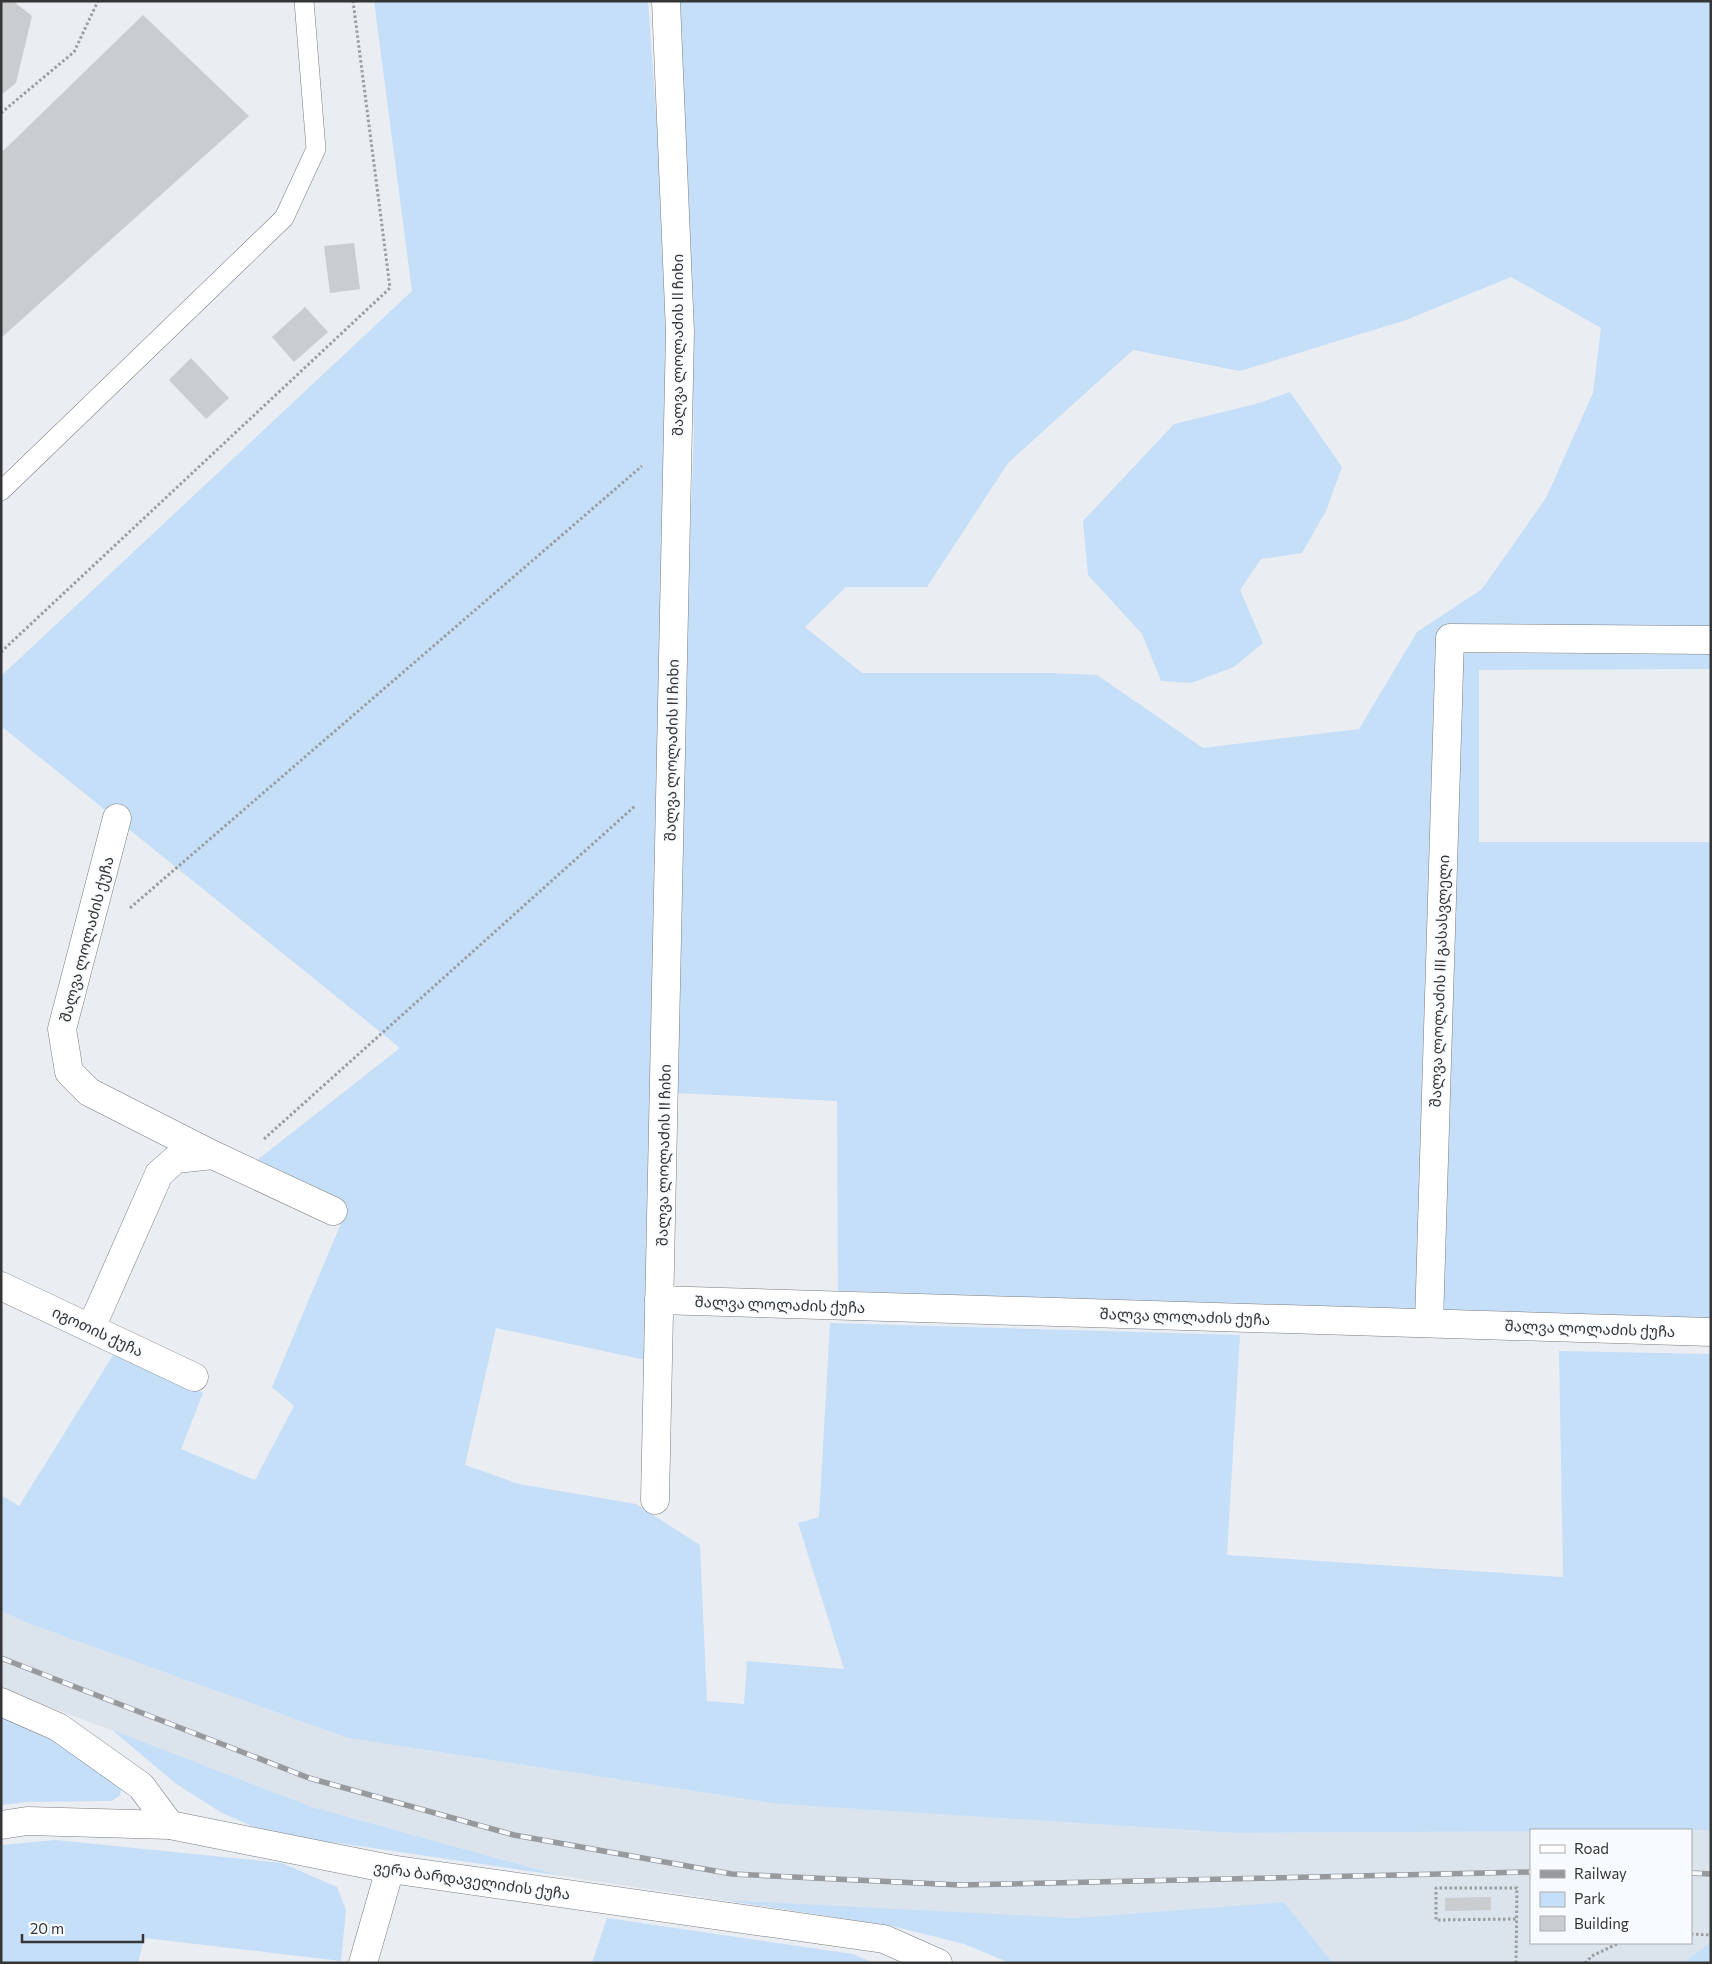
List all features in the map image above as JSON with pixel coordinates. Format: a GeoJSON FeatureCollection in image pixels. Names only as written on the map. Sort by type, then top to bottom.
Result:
{"type":"FeatureCollection","features":[{"type":"Feature","properties":{"kind":"street","name":"შალვა ლოლაძის II ჩიხი"},"geometry":{"type":"LineString","coordinates":[[655,1500],[680,332],[666,1]]}},
{"type":"Feature","properties":{"kind":"street","name":"შალვა ლოლაძის III გასასვლელი"},"geometry":{"type":"LineString","coordinates":[[1429,1323],[1450,638],[1711,640]]}},
{"type":"Feature","properties":{"kind":"street","name":"შალვა ლოლაძის ქუჩა"},"geometry":{"type":"LineString","coordinates":[[117,818],[62,1029],[69,1072],[89,1092],[224,1160],[333,1211]]}},
{"type":"Feature","properties":{"kind":"street","name":"შალვა ლოლაძის ქუჩა"},"geometry":{"type":"LineString","coordinates":[[91,1328],[159,1174],[176,1158],[224,1160]]}},
{"type":"Feature","properties":{"kind":"street","name":"იგოთის ქუჩა"},"geometry":{"type":"LineString","coordinates":[[1,1286],[194,1376]]}},
{"type":"Feature","properties":{"kind":"street","name":"შალვა ლოლაძის ქუჩა"},"geometry":{"type":"LineString","coordinates":[[660,1300],[1711,1332]]}},
{"type":"Feature","properties":{"kind":"street"},"geometry":{"type":"LineString","coordinates":[[1,1702],[58,1727],[141,1786],[170,1825]]}},
{"type":"Feature","properties":{"kind":"street","name":"ვერა ბარდაველიძის ქუჩა"},"geometry":{"type":"LineString","coordinates":[[1,1825],[28,1821],[170,1825],[390,1869],[884,1939],[938,1963]]}},
{"type":"Feature","properties":{"kind":"street"},"geometry":{"type":"LineString","coordinates":[[363,1963],[390,1869]]}},
{"type":"Feature","properties":{"kind":"lane"},"geometry":{"type":"LineString","coordinates":[[1,491],[284,218],[316,149],[304,1]]}},
{"type":"Feature","properties":{"kind":"path"},"geometry":{"type":"LineString","coordinates":[[1,113],[74,52],[98,1]]}},
{"type":"Feature","properties":{"kind":"path"},"geometry":{"type":"LineString","coordinates":[[1,652],[390,288],[353,1]]}},
{"type":"Feature","properties":{"kind":"path"},"geometry":{"type":"LineString","coordinates":[[128,910],[678,434]]}},
{"type":"Feature","properties":{"kind":"path"},"geometry":{"type":"LineString","coordinates":[[224,1160],[671,774]]}},
{"type":"Feature","properties":{"kind":"path"},"geometry":{"type":"LineString","coordinates":[[1516,1919],[1436,1920],[1436,1888],[1517,1888],[1516,1963]]}},
{"type":"Feature","properties":{"kind":"path"},"geometry":{"type":"LineString","coordinates":[[1692,1934],[1711,1935]]}},
{"type":"Feature","properties":{"kind":"path"},"geometry":{"type":"LineString","coordinates":[[1585,1963],[1592,1956],[1616,1944]]}},
{"type":"Feature","properties":{"kind":"shaded area"},"geometry":{"type":"Polygon","coordinates":[[[1,1611],[30,1624],[348,1738],[779,1804],[1236,1833],[1530,1831],[1530,1944],[1692,1944],[1692,1830],[1711,1830],[1711,1942],[1683,1963],[1333,1963],[1284,1902],[1073,1918],[908,1915],[722,1900],[562,1876],[312,1807],[1,1688],[1,1611]]]}},
{"type":"Feature","properties":{"kind":"green space"},"geometry":{"type":"Polygon","coordinates":[[[374,1],[648,1],[671,323],[650,1361],[496,1328],[465,1465],[519,1484],[636,1504],[700,1545],[707,1701],[744,1704],[747,1661],[844,1669],[798,1523],[819,1517],[830,1323],[1240,1335],[1227,1555],[1563,1577],[1559,1351],[1711,1354],[1711,1830],[1530,1829],[1530,1831],[1236,1833],[779,1804],[348,1738],[30,1624],[1,1611],[1,1495],[19,1506],[115,1352],[203,1393],[181,1449],[255,1480],[294,1406],[272,1387],[348,1207],[252,1164],[400,1048],[1,726],[1,676],[412,291],[374,1]]]}},
{"type":"Feature","properties":{"kind":"green space"},"geometry":{"type":"Polygon","coordinates":[[[678,1],[1711,1],[1711,632],[1438,631],[1420,1310],[838,1291],[837,1101],[676,1093],[681,771],[694,431],[678,1]],[[1511,277],[1406,320],[1240,371],[1133,350],[1008,463],[927,587],[846,587],[805,627],[862,673],[1049,673],[1097,675],[1203,748],[1359,729],[1417,632],[1482,589],[1546,498],[1593,393],[1601,328],[1511,277]]]}},
{"type":"Feature","properties":{"kind":"green space"},"geometry":{"type":"Polygon","coordinates":[[[1290,392],[1342,467],[1326,511],[1302,553],[1261,559],[1240,590],[1263,643],[1234,667],[1191,683],[1161,681],[1142,634],[1088,575],[1083,521],[1174,424],[1259,403],[1290,392]]]}},
{"type":"Feature","properties":{"kind":"green space"},"geometry":{"type":"Polygon","coordinates":[[[1463,653],[1711,654],[1711,669],[1479,670],[1479,842],[1711,842],[1711,1323],[1439,1312],[1463,653]]]}},
{"type":"Feature","properties":{"kind":"green space"},"geometry":{"type":"Polygon","coordinates":[[[1,1708],[55,1732],[122,1783],[120,1795],[112,1801],[28,1802],[1,1805],[1,1708]]]}},
{"type":"Feature","properties":{"kind":"green space"},"geometry":{"type":"Polygon","coordinates":[[[112,1730],[312,1807],[562,1876],[339,1843],[282,1839],[222,1813],[175,1783],[112,1730]]]}},
{"type":"Feature","properties":{"kind":"green space"},"geometry":{"type":"Polygon","coordinates":[[[56,1840],[282,1863],[337,1887],[346,1910],[341,1961],[144,1938],[138,1963],[1,1963],[1,1845],[56,1840]]]}},
{"type":"Feature","properties":{"kind":"green space"},"geometry":{"type":"Polygon","coordinates":[[[722,1900],[1073,1918],[1284,1902],[1333,1963],[1010,1963],[964,1944],[892,1926],[722,1900]]]}},
{"type":"Feature","properties":{"kind":"green space"},"geometry":{"type":"Polygon","coordinates":[[[607,1918],[853,1954],[874,1963],[592,1963],[607,1918]]]}},
{"type":"Feature","properties":{"kind":"green space"},"geometry":{"type":"Polygon","coordinates":[[[1711,1942],[1711,1963],[1683,1963],[1711,1942]]]}},
{"type":"Feature","properties":{"kind":"building"},"geometry":{"type":"Polygon","coordinates":[[[1,1],[13,1],[32,16],[16,83],[1,95],[1,1]]]}},
{"type":"Feature","properties":{"kind":"building"},"geometry":{"type":"Polygon","coordinates":[[[143,15],[249,116],[1,338],[1,147],[3,151],[143,15]]]}},
{"type":"Feature","properties":{"kind":"building"},"geometry":{"type":"Polygon","coordinates":[[[354,243],[360,289],[330,293],[324,246],[354,243]]]}},
{"type":"Feature","properties":{"kind":"building"},"geometry":{"type":"Polygon","coordinates":[[[305,307],[328,332],[294,362],[272,337],[305,307]]]}},
{"type":"Feature","properties":{"kind":"building"},"geometry":{"type":"Polygon","coordinates":[[[191,358],[229,398],[206,419],[169,380],[191,358]]]}},
{"type":"Feature","properties":{"kind":"building"},"geometry":{"type":"Polygon","coordinates":[[[1491,1897],[1491,1910],[1445,1911],[1445,1898],[1491,1897]]]}},
{"type":"Feature","properties":{"kind":"railway"},"geometry":{"type":"LineString","coordinates":[[1,1658],[309,1778],[514,1835],[732,1874],[960,1885],[1530,1872]]}},
{"type":"Feature","properties":{"kind":"railway"},"geometry":{"type":"LineString","coordinates":[[1692,1873],[1711,1874]]}}]}
